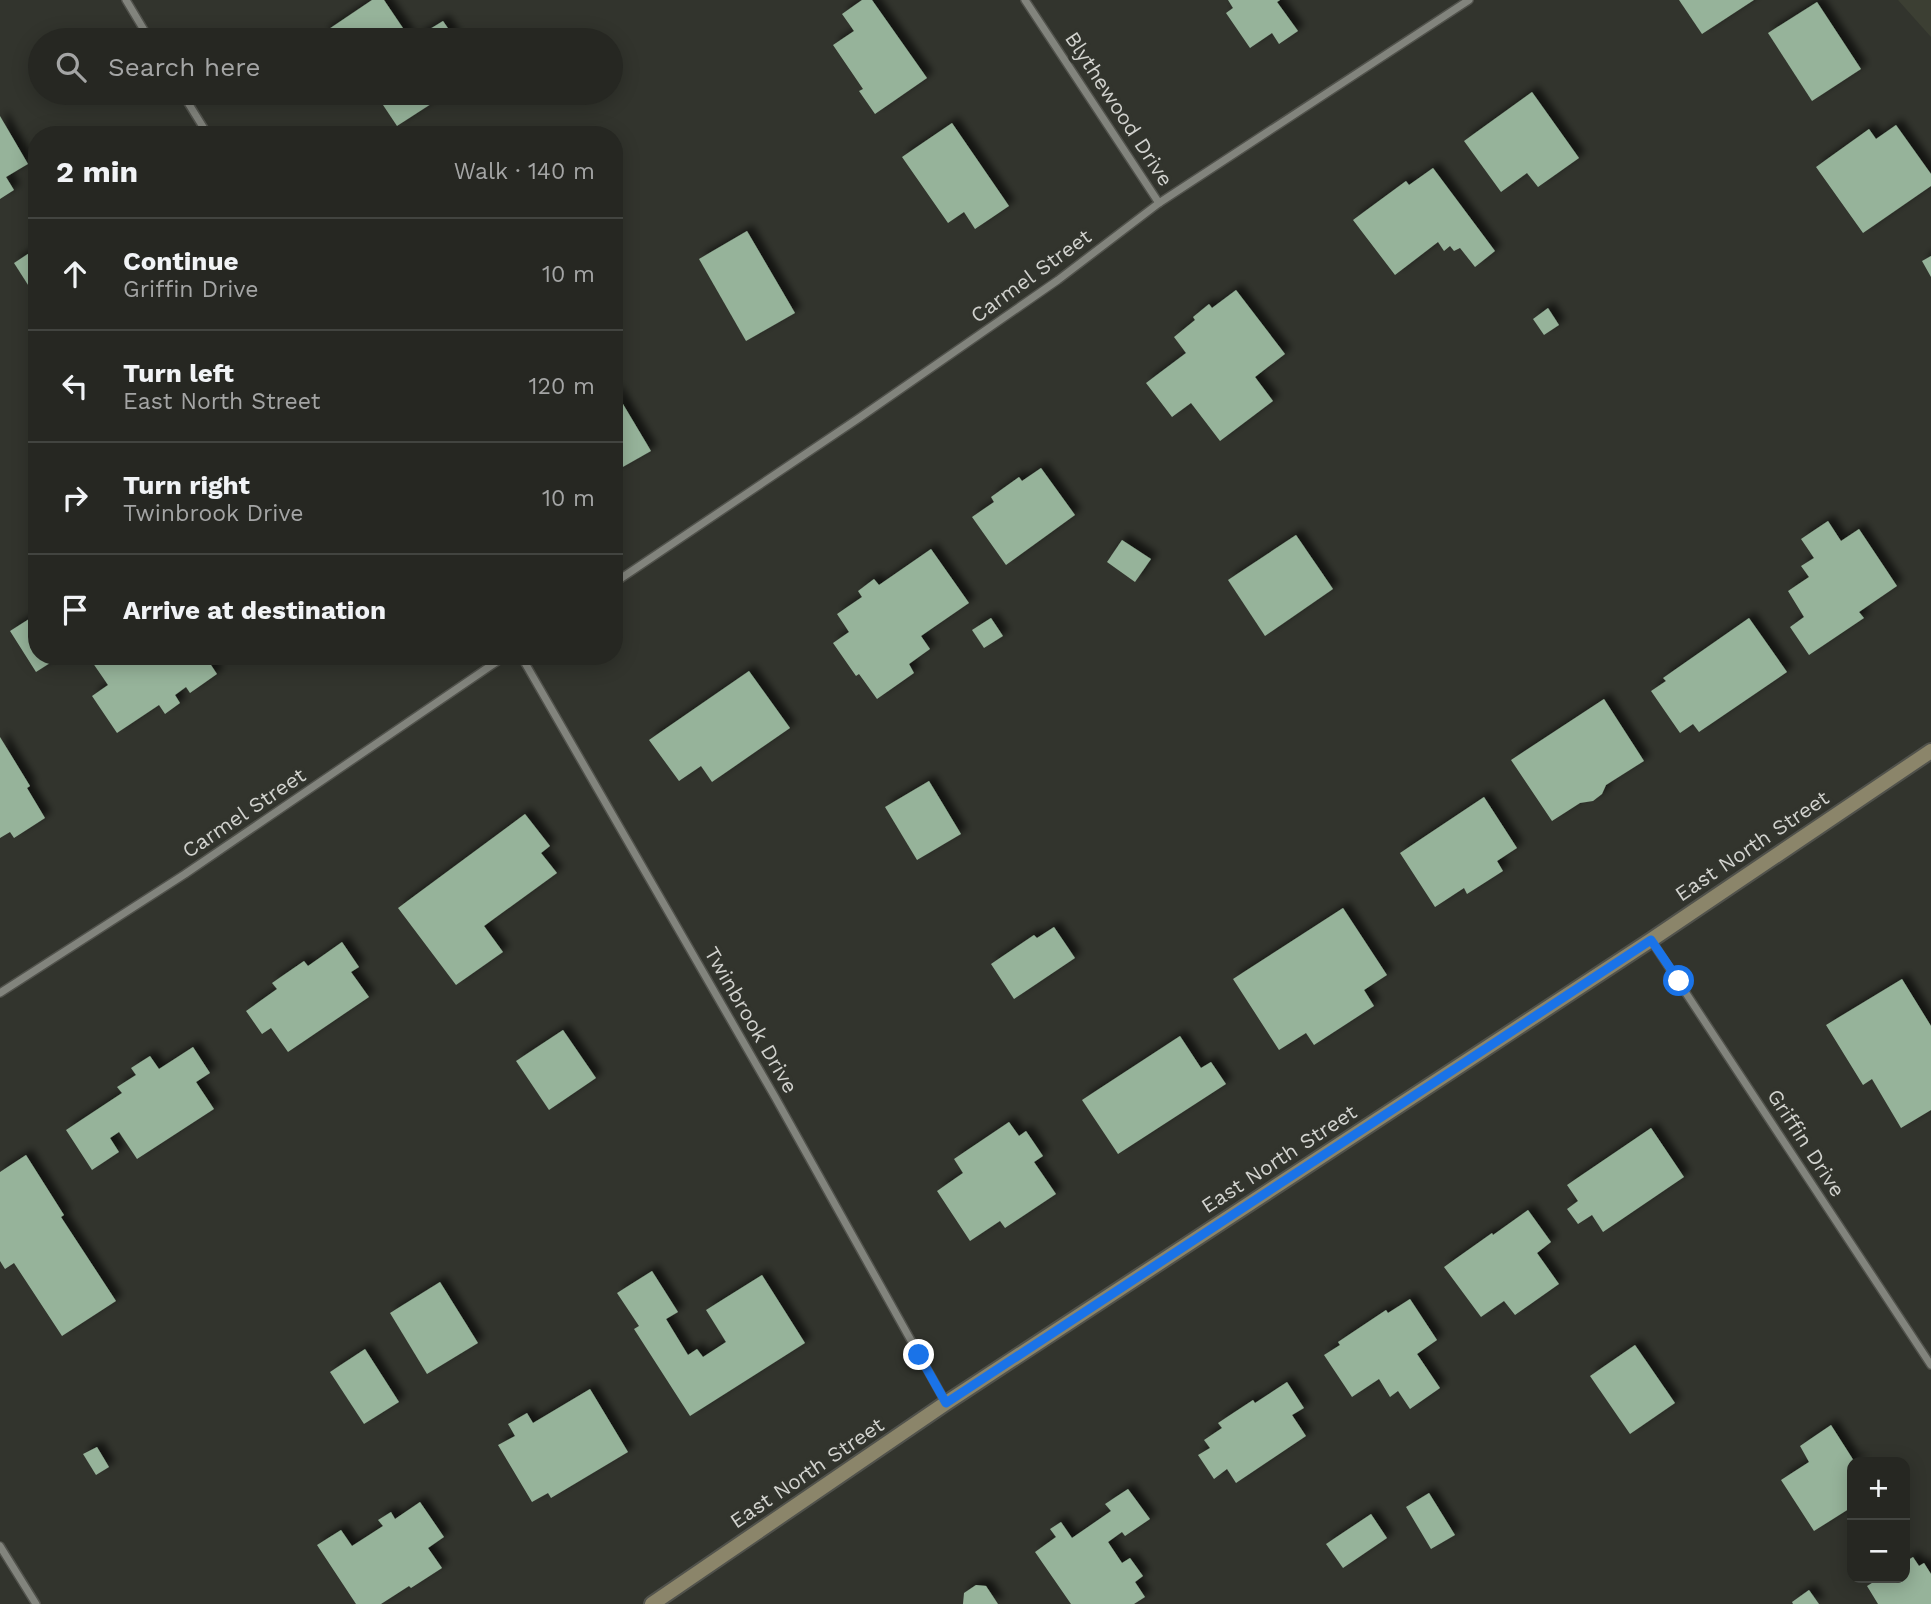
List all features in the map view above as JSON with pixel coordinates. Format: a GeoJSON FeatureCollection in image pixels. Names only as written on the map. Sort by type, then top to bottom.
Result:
{"type":"FeatureCollection","features":[{"type":"Feature","properties":{"kind":"main road","name":"East North Street"},"geometry":{"type":"LineString","coordinates":[[652,1604],[946,1403],[1651,940],[1931,751]]}},
{"type":"Feature","properties":{"kind":"street"},"geometry":{"type":"LineString","coordinates":[[126,0],[143,28]]}},
{"type":"Feature","properties":{"kind":"street","name":"Blythewood Drive"},"geometry":{"type":"LineString","coordinates":[[1025,0],[1159,203]]}},
{"type":"Feature","properties":{"kind":"street","name":"Carmel Street"},"geometry":{"type":"LineString","coordinates":[[623,577],[1058,280],[1159,203],[1469,0]]}},
{"type":"Feature","properties":{"kind":"street"},"geometry":{"type":"LineString","coordinates":[[190,105],[203,126]]}},
{"type":"Feature","properties":{"kind":"street","name":"Carmel Street"},"geometry":{"type":"LineString","coordinates":[[0,993],[185,874],[492,665]]}},
{"type":"Feature","properties":{"kind":"street","name":"Twinbrook Drive"},"geometry":{"type":"LineString","coordinates":[[526,665],[775,1097],[946,1403]]}},
{"type":"Feature","properties":{"kind":"street","name":"Griffin Drive"},"geometry":{"type":"LineString","coordinates":[[1651,940],[1931,1365]]}},
{"type":"Feature","properties":{"kind":"street"},"geometry":{"type":"LineString","coordinates":[[0,1546],[36,1604]]}},
{"type":"Feature","properties":{"kind":"shaded area"},"geometry":{"type":"Polygon","coordinates":[[[1898,0],[1931,0],[1931,37],[1898,0]]]}},
{"type":"Feature","properties":{"kind":"building"},"geometry":{"type":"Polygon","coordinates":[[[372,0],[384,0],[403,28],[330,28],[372,0]]]}},
{"type":"Feature","properties":{"kind":"building"},"geometry":{"type":"Polygon","coordinates":[[[862,0],[872,0],[927,78],[875,114],[859,91],[863,89],[833,45],[854,31],[842,14],[862,0]]]}},
{"type":"Feature","properties":{"kind":"building"},"geometry":{"type":"Polygon","coordinates":[[[1228,0],[1280,0],[1277,2],[1298,31],[1279,44],[1272,33],[1250,48],[1226,13],[1233,8],[1228,0]]]}},
{"type":"Feature","properties":{"kind":"building"},"geometry":{"type":"Polygon","coordinates":[[[1679,0],[1754,0],[1702,34],[1679,0]]]}},
{"type":"Feature","properties":{"kind":"building"},"geometry":{"type":"Polygon","coordinates":[[[1817,2],[1861,69],[1812,101],[1768,33],[1817,2]]]}},
{"type":"Feature","properties":{"kind":"building"},"geometry":{"type":"Polygon","coordinates":[[[443,21],[448,28],[432,28],[443,21]]]}},
{"type":"Feature","properties":{"kind":"building"},"geometry":{"type":"Polygon","coordinates":[[[1532,92],[1579,158],[1538,187],[1527,173],[1501,192],[1464,141],[1532,92]]]}},
{"type":"Feature","properties":{"kind":"building"},"geometry":{"type":"Polygon","coordinates":[[[383,105],[429,105],[397,126],[383,105]]]}},
{"type":"Feature","properties":{"kind":"building"},"geometry":{"type":"Polygon","coordinates":[[[0,116],[28,164],[6,177],[14,190],[0,199],[0,116]]]}},
{"type":"Feature","properties":{"kind":"building"},"geometry":{"type":"Polygon","coordinates":[[[952,123],[1009,206],[975,229],[964,212],[948,223],[902,157],[952,123]]]}},
{"type":"Feature","properties":{"kind":"building"},"geometry":{"type":"Polygon","coordinates":[[[1896,125],[1931,174],[1931,186],[1863,233],[1816,167],[1869,129],[1876,139],[1896,125]]]}},
{"type":"Feature","properties":{"kind":"building"},"geometry":{"type":"Polygon","coordinates":[[[1433,168],[1495,251],[1475,267],[1460,248],[1454,251],[1450,246],[1444,251],[1438,242],[1395,275],[1353,220],[1406,181],[1409,185],[1433,168]]]}},
{"type":"Feature","properties":{"kind":"building"},"geometry":{"type":"Polygon","coordinates":[[[747,231],[795,313],[746,341],[699,259],[747,231]]]}},
{"type":"Feature","properties":{"kind":"building"},"geometry":{"type":"Polygon","coordinates":[[[28,254],[28,285],[14,263],[28,254]]]}},
{"type":"Feature","properties":{"kind":"building"},"geometry":{"type":"Polygon","coordinates":[[[1931,256],[1931,277],[1922,261],[1931,256]]]}},
{"type":"Feature","properties":{"kind":"building"},"geometry":{"type":"Polygon","coordinates":[[[1236,290],[1285,354],[1255,377],[1273,401],[1220,441],[1191,403],[1172,417],[1146,383],[1186,353],[1174,337],[1195,320],[1193,317],[1209,304],[1212,308],[1236,290]]]}},
{"type":"Feature","properties":{"kind":"building"},"geometry":{"type":"Polygon","coordinates":[[[1548,308],[1559,325],[1544,335],[1533,319],[1548,308]]]}},
{"type":"Feature","properties":{"kind":"building"},"geometry":{"type":"Polygon","coordinates":[[[623,404],[651,451],[623,467],[623,404]]]}},
{"type":"Feature","properties":{"kind":"building"},"geometry":{"type":"Polygon","coordinates":[[[1041,468],[1075,515],[1006,565],[972,517],[994,502],[991,497],[1019,477],[1022,481],[1041,468]]]}},
{"type":"Feature","properties":{"kind":"building"},"geometry":{"type":"Polygon","coordinates":[[[1828,521],[1841,541],[1859,529],[1897,586],[1859,612],[1864,618],[1809,655],[1790,627],[1804,617],[1788,591],[1809,577],[1801,566],[1814,558],[1801,539],[1828,521]]]}},
{"type":"Feature","properties":{"kind":"building"},"geometry":{"type":"Polygon","coordinates":[[[1296,535],[1333,589],[1265,636],[1228,580],[1296,535]]]}},
{"type":"Feature","properties":{"kind":"building"},"geometry":{"type":"Polygon","coordinates":[[[1122,540],[1151,559],[1135,582],[1107,562],[1122,540]]]}},
{"type":"Feature","properties":{"kind":"building"},"geometry":{"type":"Polygon","coordinates":[[[931,549],[969,603],[921,636],[930,649],[909,664],[914,673],[877,699],[859,674],[856,676],[833,643],[849,632],[837,614],[862,597],[858,591],[874,579],[879,585],[931,549]]]}},
{"type":"Feature","properties":{"kind":"building"},"geometry":{"type":"Polygon","coordinates":[[[991,618],[1003,636],[984,648],[972,630],[991,618]]]}},
{"type":"Feature","properties":{"kind":"building"},"geometry":{"type":"Polygon","coordinates":[[[1749,618],[1787,672],[1699,732],[1693,724],[1680,733],[1651,691],[1666,681],[1663,678],[1749,618]]]}},
{"type":"Feature","properties":{"kind":"building"},"geometry":{"type":"Polygon","coordinates":[[[28,620],[28,659],[10,631],[28,620]]]}},
{"type":"Feature","properties":{"kind":"building"},"geometry":{"type":"Polygon","coordinates":[[[32,665],[47,665],[36,672],[32,665]]]}},
{"type":"Feature","properties":{"kind":"building"},"geometry":{"type":"Polygon","coordinates":[[[94,665],[211,665],[217,674],[190,693],[186,687],[175,695],[180,703],[165,714],[159,705],[117,733],[92,696],[108,685],[94,665]]]}},
{"type":"Feature","properties":{"kind":"building"},"geometry":{"type":"Polygon","coordinates":[[[749,671],[790,728],[712,782],[701,766],[679,781],[649,740],[749,671]]]}},
{"type":"Feature","properties":{"kind":"building"},"geometry":{"type":"Polygon","coordinates":[[[1604,699],[1644,761],[1606,785],[1602,794],[1593,801],[1580,803],[1552,821],[1511,760],[1604,699]]]}},
{"type":"Feature","properties":{"kind":"building"},"geometry":{"type":"Polygon","coordinates":[[[0,737],[30,786],[27,788],[45,818],[14,838],[10,832],[0,838],[0,737]]]}},
{"type":"Feature","properties":{"kind":"building"},"geometry":{"type":"Polygon","coordinates":[[[929,781],[961,834],[917,860],[885,807],[929,781]]]}},
{"type":"Feature","properties":{"kind":"building"},"geometry":{"type":"Polygon","coordinates":[[[1484,797],[1517,848],[1497,861],[1503,871],[1467,894],[1464,888],[1435,907],[1400,853],[1484,797]]]}},
{"type":"Feature","properties":{"kind":"building"},"geometry":{"type":"Polygon","coordinates":[[[525,814],[550,846],[541,853],[557,873],[484,926],[503,952],[456,985],[398,908],[525,814]]]}},
{"type":"Feature","properties":{"kind":"building"},"geometry":{"type":"Polygon","coordinates":[[[1343,908],[1387,975],[1364,990],[1374,1006],[1314,1045],[1306,1033],[1279,1050],[1233,979],[1343,908]]]}},
{"type":"Feature","properties":{"kind":"building"},"geometry":{"type":"Polygon","coordinates":[[[1054,927],[1075,958],[1014,999],[991,964],[1034,935],[1037,938],[1054,927]]]}},
{"type":"Feature","properties":{"kind":"building"},"geometry":{"type":"Polygon","coordinates":[[[342,942],[359,967],[351,972],[369,997],[288,1052],[271,1028],[262,1034],[246,1011],[277,989],[272,983],[304,961],[308,966],[342,942]]]}},
{"type":"Feature","properties":{"kind":"building"},"geometry":{"type":"Polygon","coordinates":[[[1902,979],[1931,1026],[1931,1110],[1901,1128],[1872,1079],[1863,1085],[1826,1025],[1902,979]]]}},
{"type":"Feature","properties":{"kind":"building"},"geometry":{"type":"Polygon","coordinates":[[[563,1030],[596,1078],[549,1110],[516,1061],[563,1030]]]}},
{"type":"Feature","properties":{"kind":"building"},"geometry":{"type":"Polygon","coordinates":[[[1180,1036],[1201,1068],[1211,1062],[1226,1084],[1118,1154],[1082,1100],[1180,1036]]]}},
{"type":"Feature","properties":{"kind":"building"},"geometry":{"type":"Polygon","coordinates":[[[193,1047],[210,1073],[196,1082],[214,1109],[137,1159],[119,1132],[110,1138],[119,1152],[92,1170],[66,1130],[122,1093],[117,1087],[136,1075],[131,1068],[150,1056],[159,1069],[193,1047]]]}},
{"type":"Feature","properties":{"kind":"building"},"geometry":{"type":"Polygon","coordinates":[[[1009,1122],[1019,1136],[1026,1131],[1043,1156],[1034,1162],[1056,1194],[1005,1228],[1000,1221],[970,1241],[937,1191],[963,1173],[954,1159],[1009,1122]]]}},
{"type":"Feature","properties":{"kind":"building"},"geometry":{"type":"Polygon","coordinates":[[[1651,1128],[1684,1177],[1603,1232],[1592,1215],[1578,1224],[1567,1209],[1578,1201],[1567,1185],[1651,1128]]]}},
{"type":"Feature","properties":{"kind":"building"},"geometry":{"type":"Polygon","coordinates":[[[26,1155],[64,1215],[61,1217],[116,1301],[62,1336],[14,1263],[5,1269],[0,1261],[0,1172],[26,1155]]]}},
{"type":"Feature","properties":{"kind":"building"},"geometry":{"type":"Polygon","coordinates":[[[1528,1210],[1551,1242],[1537,1253],[1559,1284],[1515,1315],[1504,1301],[1481,1317],[1444,1267],[1528,1210]]]}},
{"type":"Feature","properties":{"kind":"building"},"geometry":{"type":"Polygon","coordinates":[[[652,1271],[678,1312],[666,1319],[688,1355],[697,1349],[703,1357],[726,1342],[706,1310],[762,1275],[805,1343],[690,1416],[634,1329],[639,1326],[617,1293],[652,1271]]]}},
{"type":"Feature","properties":{"kind":"building"},"geometry":{"type":"Polygon","coordinates":[[[440,1282],[478,1343],[427,1374],[390,1313],[440,1282]]]}},
{"type":"Feature","properties":{"kind":"building"},"geometry":{"type":"Polygon","coordinates":[[[1410,1299],[1437,1340],[1417,1354],[1440,1388],[1410,1409],[1398,1391],[1390,1397],[1379,1379],[1352,1397],[1324,1355],[1340,1345],[1338,1342],[1386,1310],[1388,1313],[1410,1299]]]}},
{"type":"Feature","properties":{"kind":"building"},"geometry":{"type":"Polygon","coordinates":[[[1635,1345],[1675,1403],[1630,1434],[1590,1376],[1635,1345]]]}},
{"type":"Feature","properties":{"kind":"building"},"geometry":{"type":"Polygon","coordinates":[[[365,1349],[399,1402],[364,1424],[330,1372],[365,1349]]]}},
{"type":"Feature","properties":{"kind":"building"},"geometry":{"type":"Polygon","coordinates":[[[1287,1382],[1304,1408],[1292,1415],[1306,1436],[1236,1483],[1227,1469],[1214,1479],[1198,1455],[1210,1448],[1204,1440],[1222,1428],[1218,1423],[1287,1382]]]}},
{"type":"Feature","properties":{"kind":"building"},"geometry":{"type":"Polygon","coordinates":[[[590,1389],[628,1452],[551,1498],[548,1493],[532,1502],[498,1445],[515,1436],[508,1424],[527,1413],[533,1423],[590,1389]]]}},
{"type":"Feature","properties":{"kind":"building"},"geometry":{"type":"Polygon","coordinates":[[[1831,1425],[1851,1457],[1847,1457],[1847,1510],[1814,1531],[1781,1480],[1809,1462],[1800,1446],[1831,1425]]]}},
{"type":"Feature","properties":{"kind":"building"},"geometry":{"type":"Polygon","coordinates":[[[97,1447],[109,1467],[96,1475],[83,1454],[97,1447]]]}},
{"type":"Feature","properties":{"kind":"building"},"geometry":{"type":"Polygon","coordinates":[[[1128,1489],[1150,1519],[1125,1536],[1122,1532],[1108,1542],[1122,1563],[1130,1558],[1143,1576],[1135,1582],[1145,1597],[1134,1604],[1071,1604],[1035,1552],[1056,1537],[1050,1529],[1061,1522],[1072,1538],[1111,1511],[1105,1504],[1128,1489]]]}},
{"type":"Feature","properties":{"kind":"building"},"geometry":{"type":"Polygon","coordinates":[[[1429,1493],[1455,1535],[1431,1549],[1406,1507],[1429,1493]]]}},
{"type":"Feature","properties":{"kind":"building"},"geometry":{"type":"Polygon","coordinates":[[[420,1502],[444,1537],[428,1548],[442,1568],[381,1604],[356,1604],[317,1545],[341,1530],[352,1546],[383,1526],[378,1520],[391,1512],[395,1519],[420,1502]]]}},
{"type":"Feature","properties":{"kind":"building"},"geometry":{"type":"Polygon","coordinates":[[[1371,1514],[1387,1538],[1343,1568],[1326,1544],[1371,1514]]]}},
{"type":"Feature","properties":{"kind":"building"},"geometry":{"type":"Polygon","coordinates":[[[1913,1557],[1919,1566],[1924,1563],[1931,1574],[1931,1604],[1878,1604],[1867,1586],[1872,1583],[1910,1583],[1910,1559],[1913,1557]]]}},
{"type":"Feature","properties":{"kind":"building"},"geometry":{"type":"Polygon","coordinates":[[[976,1585],[986,1586],[998,1604],[963,1604],[964,1593],[976,1585]]]}},
{"type":"Feature","properties":{"kind":"building"},"geometry":{"type":"Polygon","coordinates":[[[1809,1590],[1819,1604],[1793,1604],[1792,1602],[1809,1590]]]}},
{"type":"Feature","properties":{"kind":"route"},"geometry":{"type":"LineString","coordinates":[[919,1355],[946,1403],[1651,940],[1679,981]]}}]}
